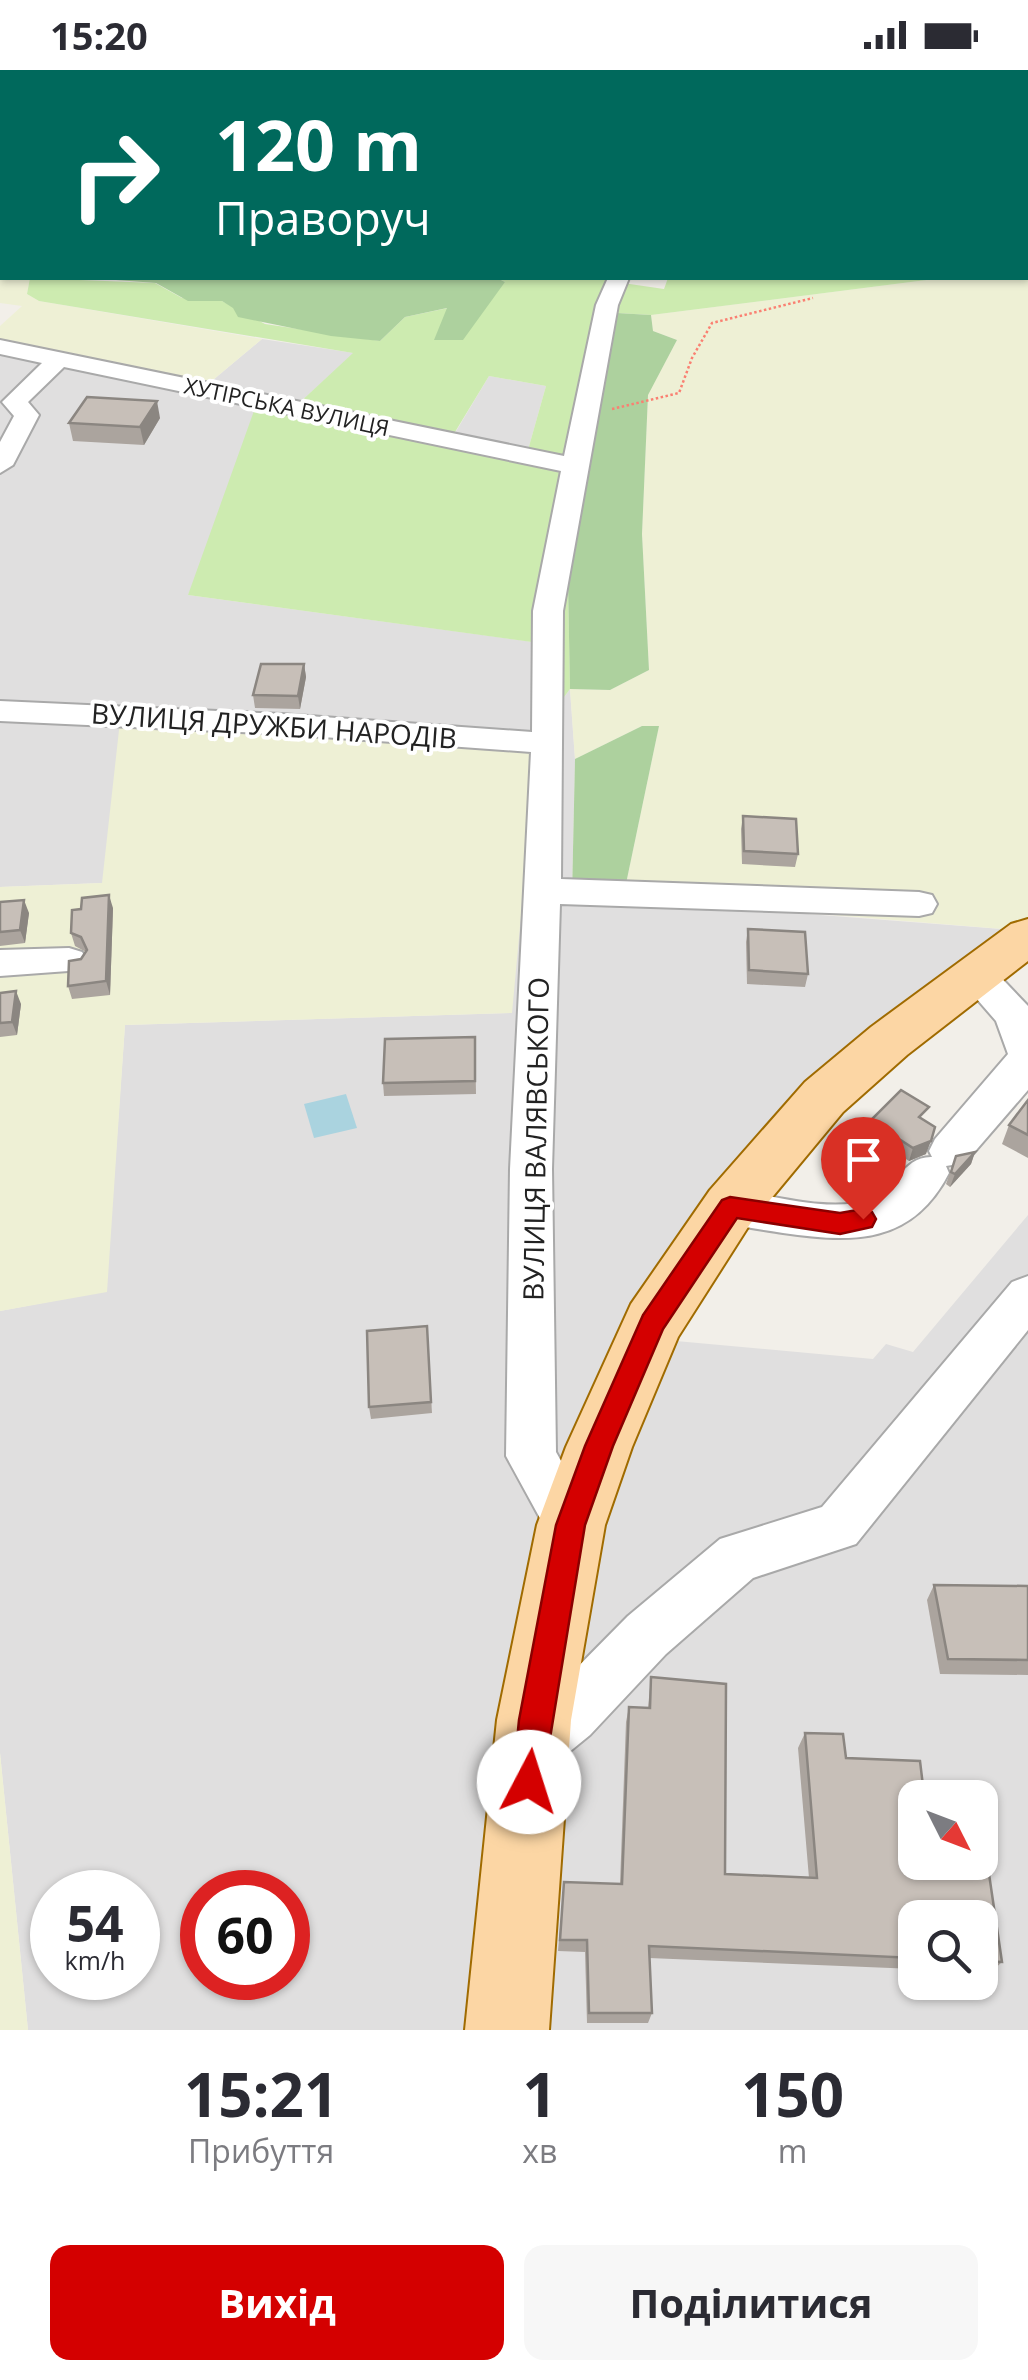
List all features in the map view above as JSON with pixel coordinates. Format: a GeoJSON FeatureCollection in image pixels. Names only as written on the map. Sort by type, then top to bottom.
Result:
{"type":"FeatureCollection","features":[{"type":"Feature","properties":{"kind":"main road"},"geometry":{"type":"LineString","coordinates":[[507,2030],[532,1746],[571,1525],[599,1446],[652,1323],[730,1207],[824,1097],[889,1041],[1012,951]]}},
{"type":"Feature","properties":{"kind":"street","name":"ВУЛИЦЯ ВАЛЯВСЬКОГО"},"geometry":{"type":"LineString","coordinates":[[571,1525],[532,1456],[531,1169],[548,744],[548,611],[584,414],[607,306],[617,280]]}},
{"type":"Feature","properties":{"kind":"street","name":"ХУТІРСЬКА ВУЛИЦЯ"},"geometry":{"type":"LineString","coordinates":[[0,347],[574,466]]}},
{"type":"Feature","properties":{"kind":"street"},"geometry":{"type":"LineString","coordinates":[[0,465],[27,415],[14,402],[60,358]]}},
{"type":"Feature","properties":{"kind":"street","name":"ВУЛИЦЯ ДРУЖБИ НАРОДІВ"},"geometry":{"type":"LineString","coordinates":[[0,712],[262,723],[548,744]]}},
{"type":"Feature","properties":{"kind":"street"},"geometry":{"type":"LineString","coordinates":[[542,891],[919,904]]}},
{"type":"Feature","properties":{"kind":"street"},"geometry":{"type":"LineString","coordinates":[[730,1207],[840,1223],[886,1215],[1013,1080],[1028,1054],[1012,1014],[1012,951]]}},
{"type":"Feature","properties":{"kind":"street"},"geometry":{"type":"LineString","coordinates":[[0,963],[69,960]]}},
{"type":"Feature","properties":{"kind":"street"},"geometry":{"type":"LineString","coordinates":[[532,1746],[570,1715],[647,1636],[738,1557],[838,1527],[1028,1296]]}},
{"type":"Feature","properties":{"kind":"path"},"geometry":{"type":"LineString","coordinates":[[584,414],[680,393],[692,358],[712,323],[813,298]]}},
{"type":"Feature","properties":{"kind":"shaded area"},"geometry":{"type":"Polygon","coordinates":[[[262,339],[354,353],[297,405],[188,595],[533,642],[539,730],[570,689],[575,759],[572,896],[1028,931],[1028,963],[1014,952],[891,1045],[654,1339],[873,1359],[886,1344],[913,1352],[1028,1215],[1028,2030],[28,2030],[0,1753],[0,1311],[106,1291],[125,1025],[512,1013],[102,883],[0,887],[0,351],[195,395],[262,339]]]}},
{"type":"Feature","properties":{"kind":"shaded area"},"geometry":{"type":"Polygon","coordinates":[[[489,376],[546,386],[528,450],[452,438],[489,376]]]}},
{"type":"Feature","properties":{"kind":"green space"},"geometry":{"type":"Polygon","coordinates":[[[0,280],[30,280],[27,294],[39,301],[262,339],[195,395],[0,351],[0,326],[22,306],[0,303],[0,280]]]}},
{"type":"Feature","properties":{"kind":"green space"},"geometry":{"type":"Polygon","coordinates":[[[30,280],[155,283],[182,298],[222,301],[265,324],[380,341],[405,317],[448,308],[505,282],[501,280],[609,280],[664,289],[667,280],[926,280],[651,315],[600,312],[566,477],[570,689],[538,732],[532,642],[188,595],[259,397],[297,405],[353,353],[39,301],[27,294],[30,280]],[[489,376],[452,437],[528,450],[546,386],[489,376]]]}},
{"type":"Feature","properties":{"kind":"green space"},"geometry":{"type":"Polygon","coordinates":[[[116,280],[505,282],[463,340],[434,340],[447,308],[405,317],[380,341],[331,336],[238,317],[222,301],[188,301],[156,283],[116,280]]]}},
{"type":"Feature","properties":{"kind":"green space"},"geometry":{"type":"Polygon","coordinates":[[[926,280],[1028,280],[1028,931],[623,898],[659,726],[642,726],[575,759],[570,689],[610,690],[649,670],[642,534],[648,394],[677,340],[653,331],[651,315],[926,280]]]}},
{"type":"Feature","properties":{"kind":"green space"},"geometry":{"type":"Polygon","coordinates":[[[600,312],[651,315],[653,331],[677,340],[648,395],[642,534],[649,670],[610,690],[570,689],[566,477],[600,312]]]}},
{"type":"Feature","properties":{"kind":"green space"},"geometry":{"type":"Polygon","coordinates":[[[121,712],[538,732],[512,1013],[125,1025],[107,1292],[0,1311],[0,887],[102,883],[121,712]]]}},
{"type":"Feature","properties":{"kind":"green space"},"geometry":{"type":"Polygon","coordinates":[[[642,726],[659,726],[623,898],[572,896],[575,759],[642,726]]]}},
{"type":"Feature","properties":{"kind":"green space"},"geometry":{"type":"Polygon","coordinates":[[[0,1753],[3,1783],[28,2030],[0,2030],[0,1753]]]}},
{"type":"Feature","properties":{"kind":"water"},"geometry":{"type":"Polygon","coordinates":[[[346,1094],[357,1128],[314,1138],[304,1104],[346,1094]]]}},
{"type":"Feature","properties":{"kind":"building"},"geometry":{"type":"Polygon","coordinates":[[[87,397],[157,401],[140,427],[69,423],[87,397]]]}},
{"type":"Feature","properties":{"kind":"building"},"geometry":{"type":"Polygon","coordinates":[[[261,664],[304,664],[298,696],[253,695],[261,664]]]}},
{"type":"Feature","properties":{"kind":"building"},"geometry":{"type":"Polygon","coordinates":[[[743,816],[796,819],[798,854],[744,851],[743,816]]]}},
{"type":"Feature","properties":{"kind":"building"},"geometry":{"type":"Polygon","coordinates":[[[109,895],[106,981],[68,986],[69,961],[81,959],[87,950],[81,937],[71,933],[72,910],[81,909],[82,898],[109,895]]]}},
{"type":"Feature","properties":{"kind":"building"},"geometry":{"type":"Polygon","coordinates":[[[24,900],[20,930],[0,932],[0,902],[24,900]]]}},
{"type":"Feature","properties":{"kind":"building"},"geometry":{"type":"Polygon","coordinates":[[[748,929],[805,932],[808,974],[749,970],[748,929]]]}},
{"type":"Feature","properties":{"kind":"building"},"geometry":{"type":"Polygon","coordinates":[[[16,991],[12,1022],[0,1023],[0,993],[16,991]]]}},
{"type":"Feature","properties":{"kind":"building"},"geometry":{"type":"Polygon","coordinates":[[[475,1037],[475,1081],[383,1083],[385,1039],[475,1037]]]}},
{"type":"Feature","properties":{"kind":"building"},"geometry":{"type":"Polygon","coordinates":[[[901,1090],[929,1107],[919,1117],[935,1127],[931,1141],[913,1148],[896,1137],[886,1146],[861,1130],[901,1090]]]}},
{"type":"Feature","properties":{"kind":"building"},"geometry":{"type":"Polygon","coordinates":[[[1028,1100],[1028,1135],[1009,1125],[1028,1100]]]}},
{"type":"Feature","properties":{"kind":"building"},"geometry":{"type":"Polygon","coordinates":[[[975,1152],[955,1174],[951,1172],[956,1156],[975,1152]]]}},
{"type":"Feature","properties":{"kind":"building"},"geometry":{"type":"Polygon","coordinates":[[[427,1326],[431,1402],[369,1407],[367,1331],[427,1326]]]}},
{"type":"Feature","properties":{"kind":"building"},"geometry":{"type":"Polygon","coordinates":[[[934,1585],[1028,1586],[1028,1660],[948,1659],[934,1585]]]}},
{"type":"Feature","properties":{"kind":"building"},"geometry":{"type":"Polygon","coordinates":[[[651,1677],[726,1684],[725,1874],[817,1878],[805,1733],[843,1734],[846,1758],[920,1761],[922,1780],[898,1780],[898,1880],[990,1880],[993,1900],[898,1900],[898,1957],[649,1946],[652,2013],[589,2013],[587,1940],[560,1940],[564,1882],[622,1884],[629,1707],[650,1708],[651,1677]]]}},
{"type":"Feature","properties":{"kind":"route"},"geometry":{"type":"LineString","coordinates":[[529,1782],[534,1720],[571,1525],[599,1446],[652,1323],[730,1207],[840,1223],[863,1219]]}}]}
